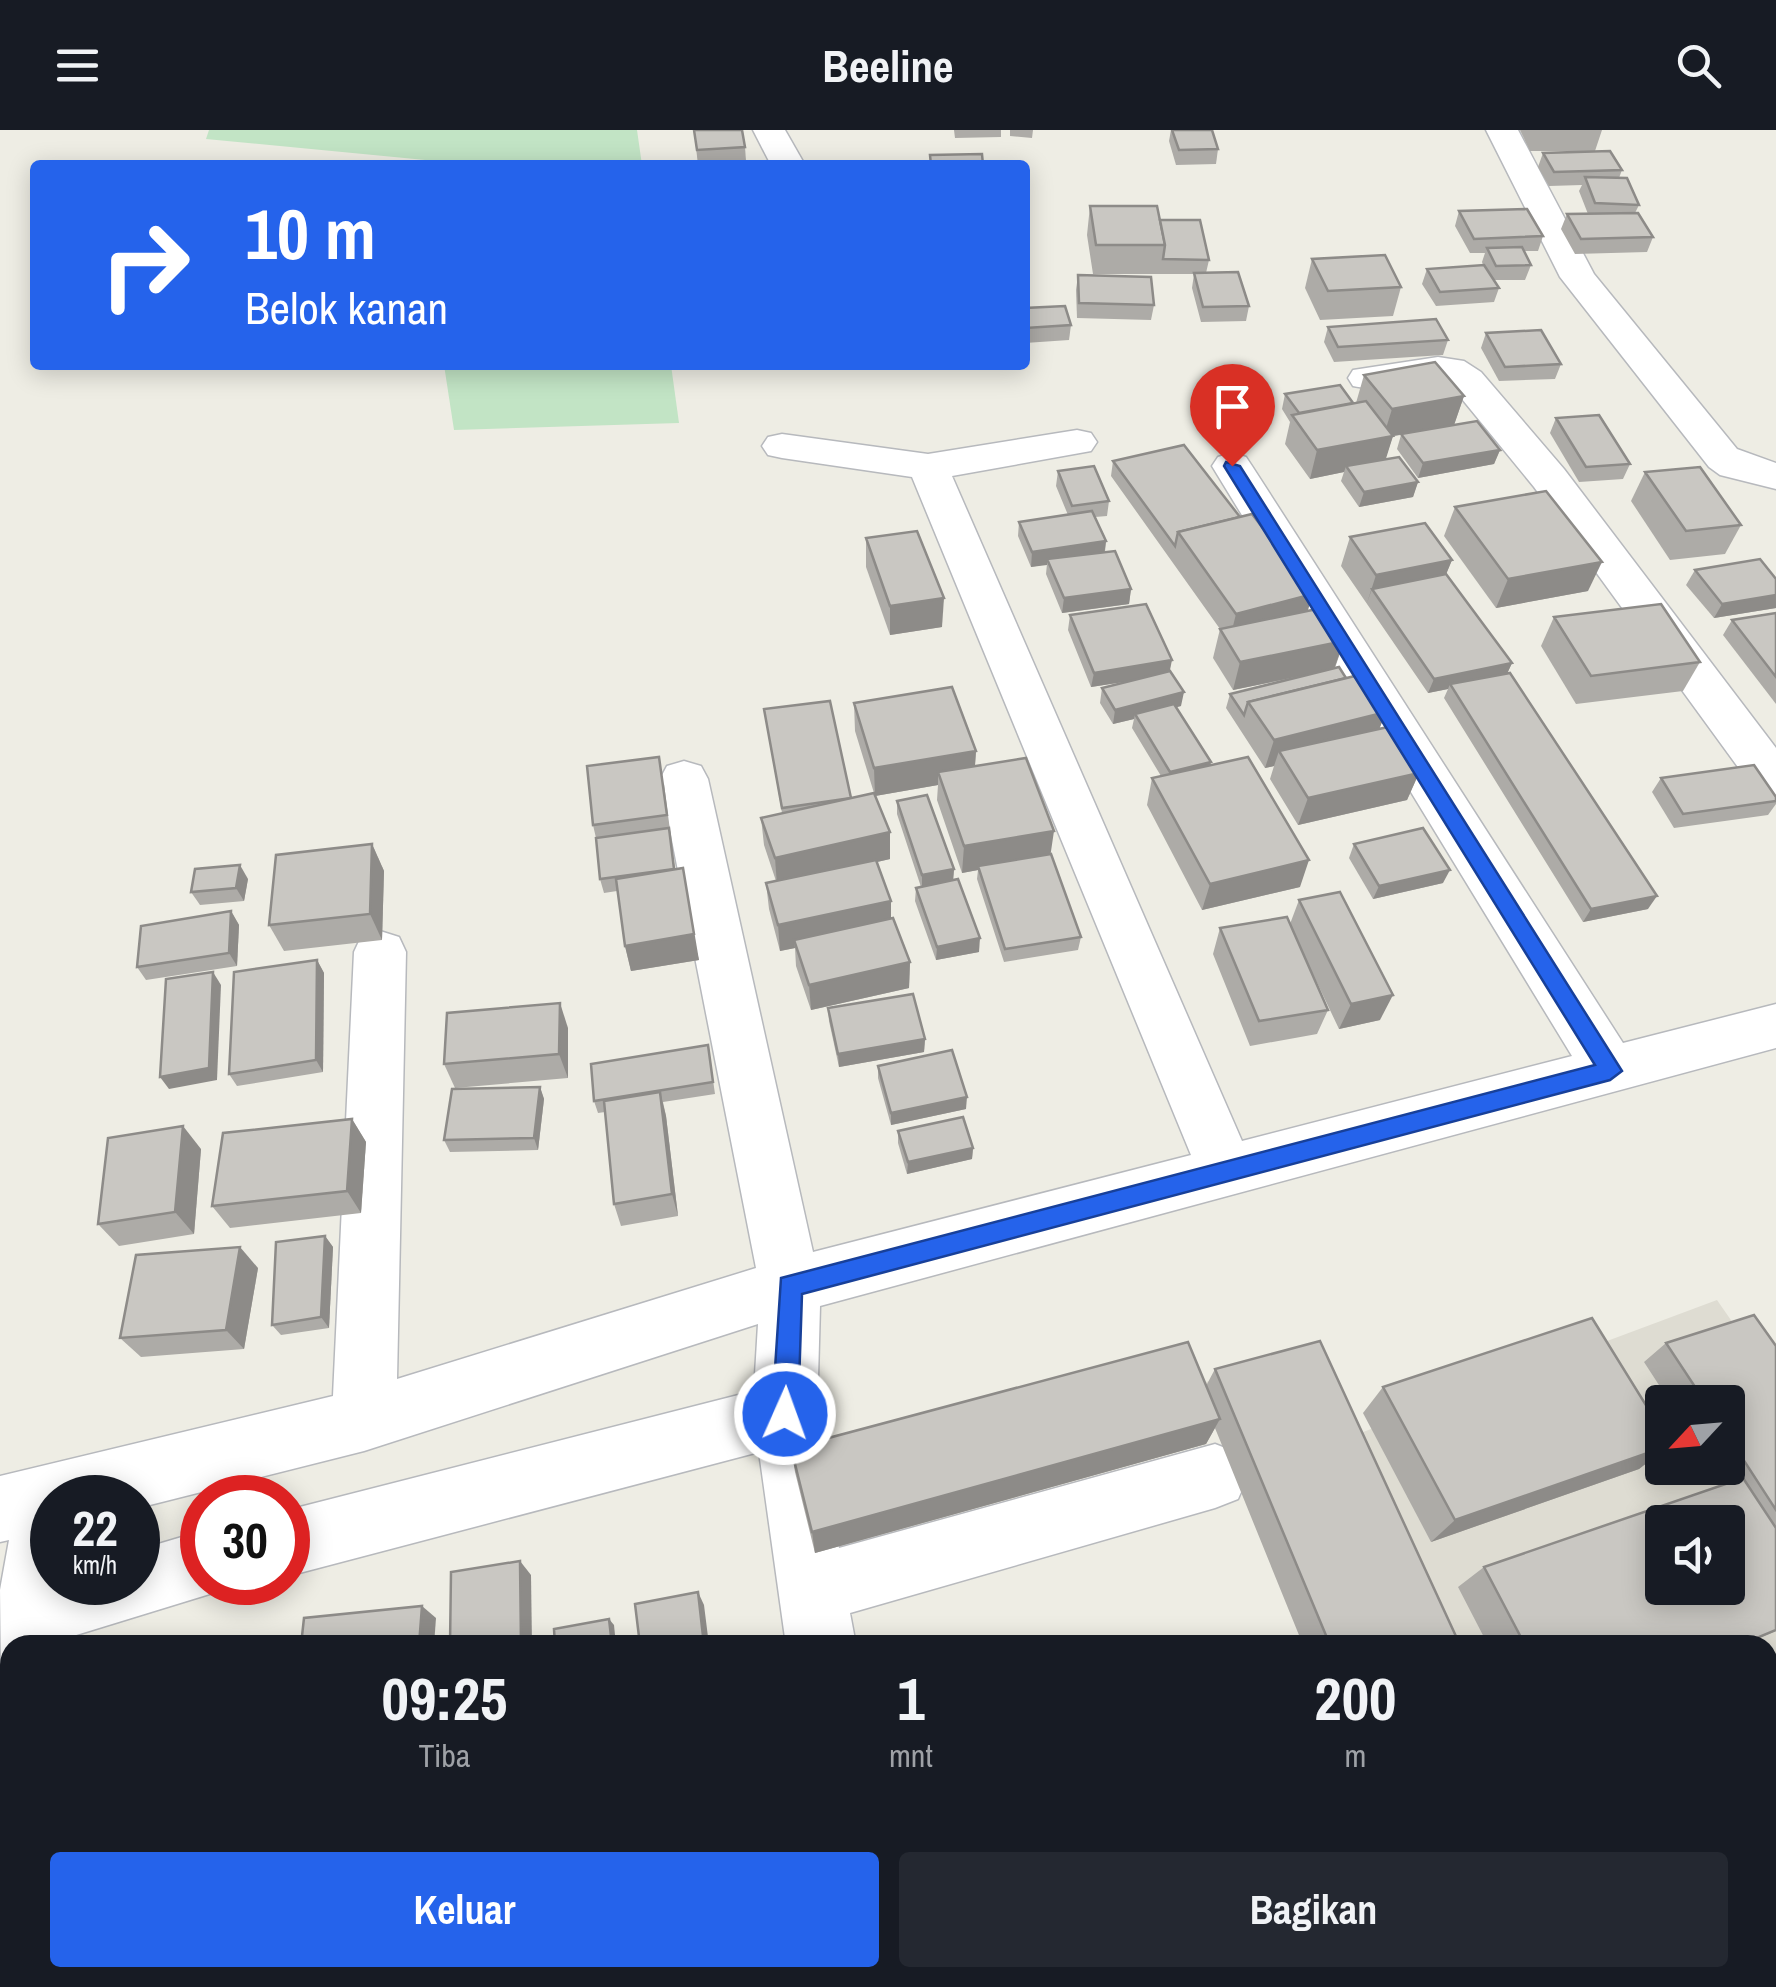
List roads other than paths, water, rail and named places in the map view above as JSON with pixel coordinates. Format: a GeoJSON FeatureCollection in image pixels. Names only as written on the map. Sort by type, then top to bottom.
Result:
{"type":"FeatureCollection","features":[{"type":"Feature","properties":{"kind":"street"},"geometry":{"type":"LineString","coordinates":[[769,130],[785,160]]}},
{"type":"Feature","properties":{"kind":"street"},"geometry":{"type":"LineString","coordinates":[[1502,130],[1522,161],[1563,252],[1590,292],[1723,458],[1734,466],[1776,476]]}},
{"type":"Feature","properties":{"kind":"street"},"geometry":{"type":"LineString","coordinates":[[1366,378],[1438,368],[1450,369],[1466,380],[1549,478],[1776,783]]}},
{"type":"Feature","properties":{"kind":"street"},"geometry":{"type":"LineString","coordinates":[[782,446],[928,467],[1077,442]]}},
{"type":"Feature","properties":{"kind":"street"},"geometry":{"type":"LineString","coordinates":[[1232,466],[1610,1071]]}},
{"type":"Feature","properties":{"kind":"street"},"geometry":{"type":"LineString","coordinates":[[928,467],[1226,1173]]}},
{"type":"Feature","properties":{"kind":"street"},"geometry":{"type":"LineString","coordinates":[[684,779],[790,1286],[785,1414],[816,1617],[1216,1476]]}},
{"type":"Feature","properties":{"kind":"street"},"geometry":{"type":"LineString","coordinates":[[364,1420],[380,952]]}},
{"type":"Feature","properties":{"kind":"street"},"geometry":{"type":"LineString","coordinates":[[180,1573],[28,1630],[24,1503],[364,1420],[790,1286],[1776,1026]]}},
{"type":"Feature","properties":{"kind":"street"},"geometry":{"type":"LineString","coordinates":[[310,1536],[785,1414]]}}]}
